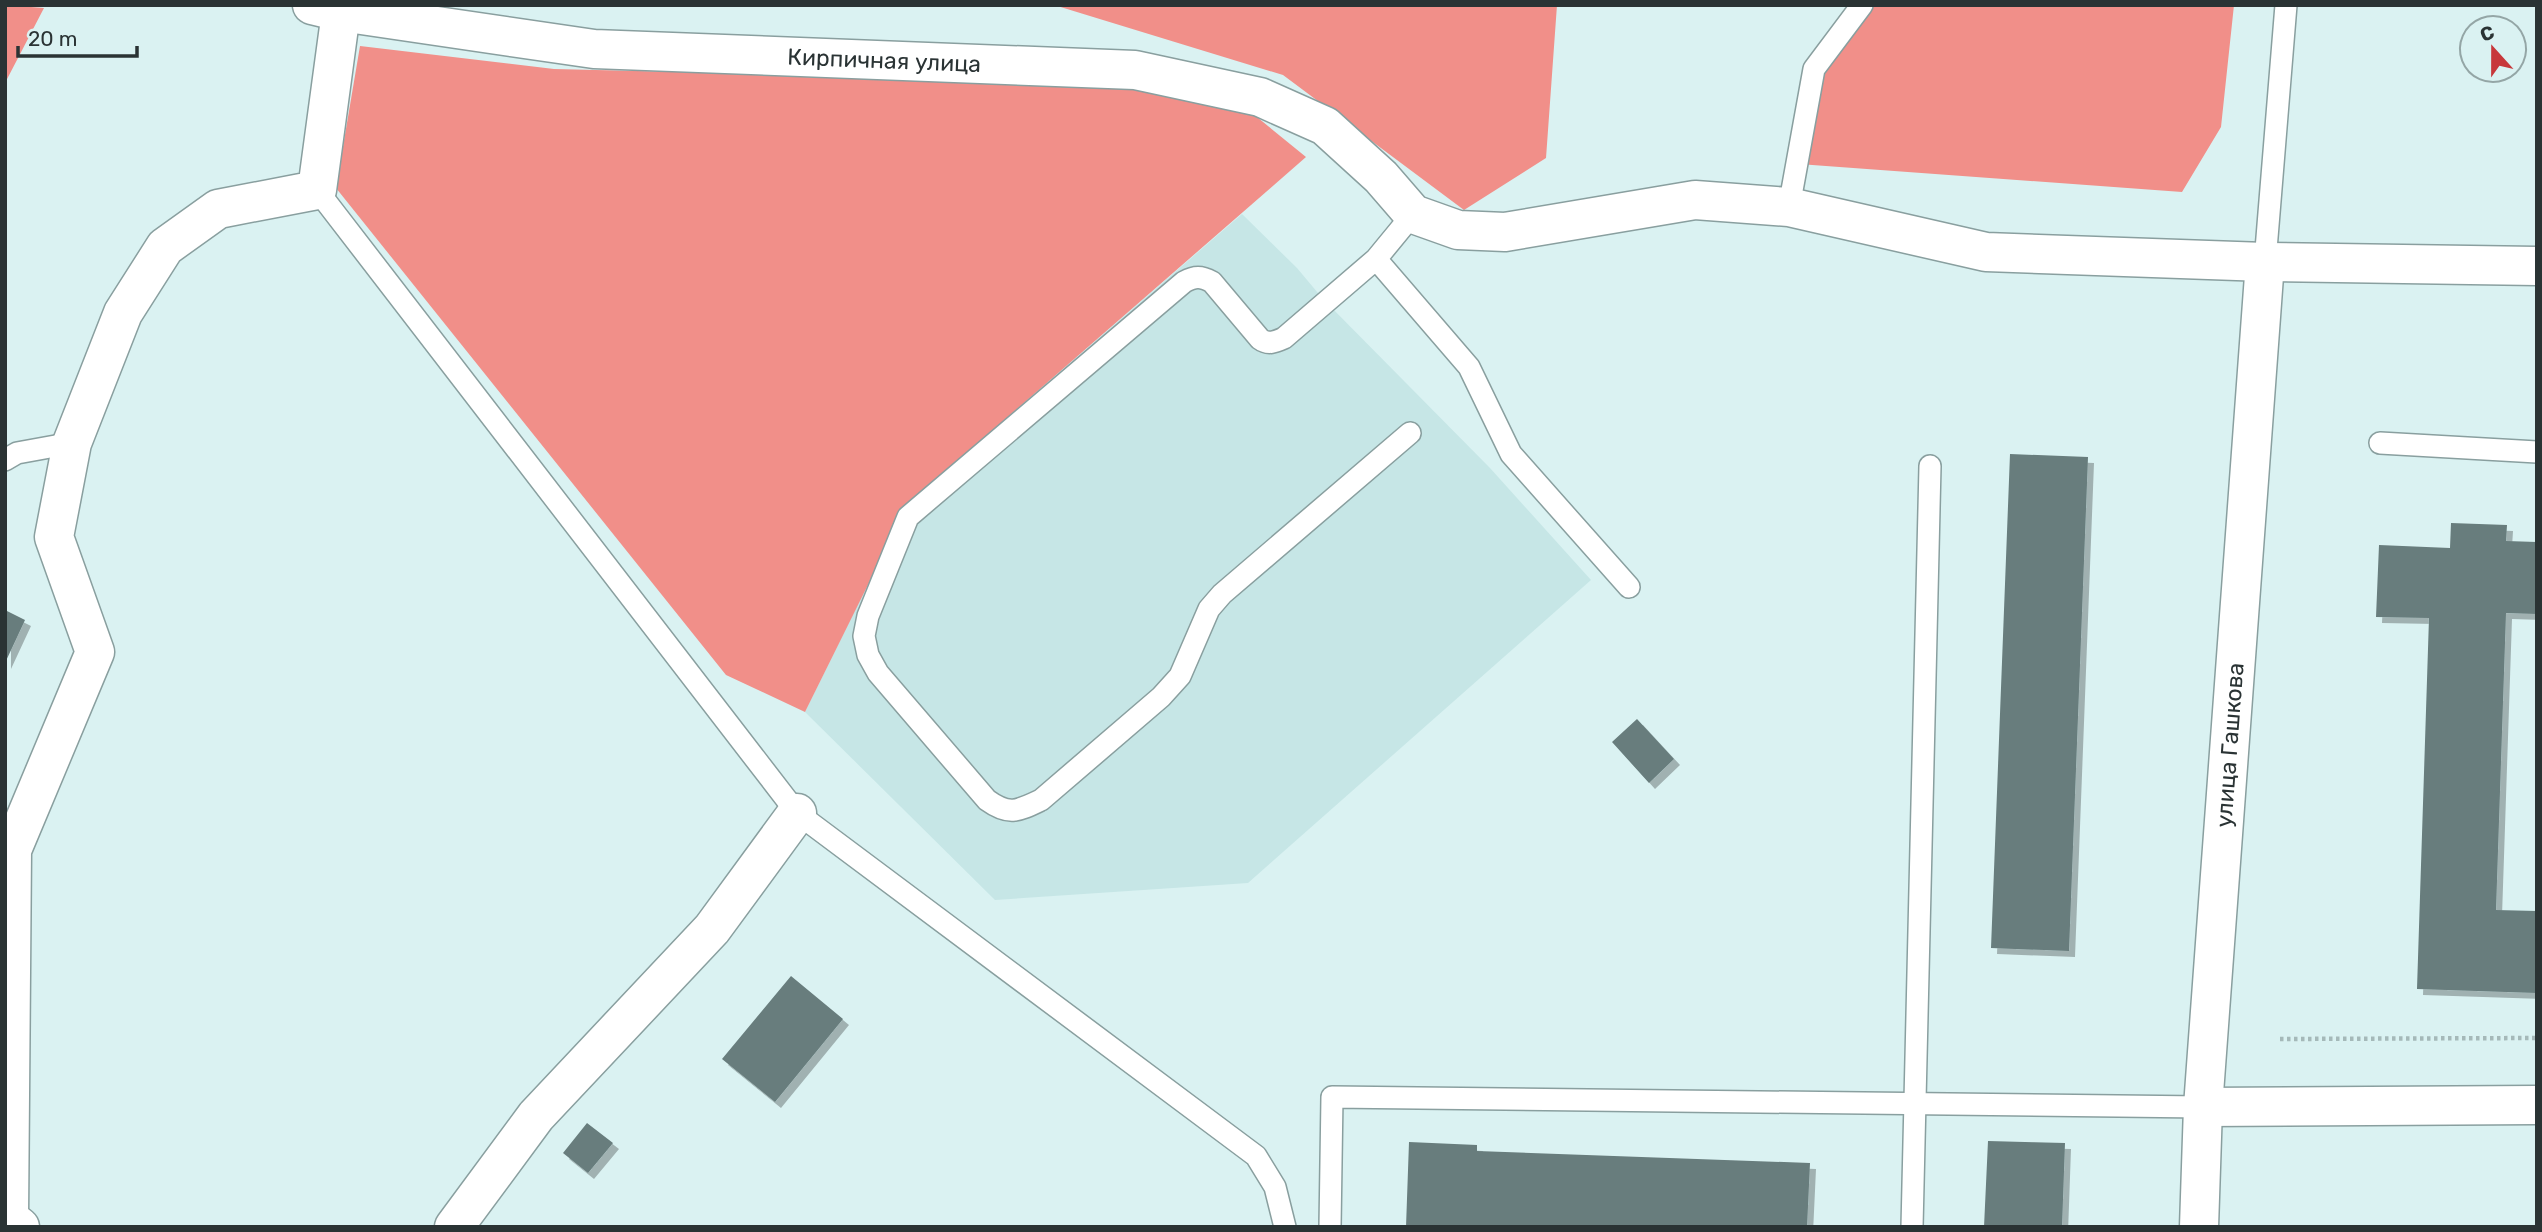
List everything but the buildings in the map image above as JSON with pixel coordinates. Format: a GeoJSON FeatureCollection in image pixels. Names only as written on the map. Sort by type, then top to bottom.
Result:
{"type":"FeatureCollection","features":[{"type":"Feature","properties":{"kind":"street"},"geometry":{"type":"LineString","coordinates":[[20,1227],[9,1217],[12,850],[95,652],[54,537],[72,443],[123,313],[165,247],[218,209],[317,190],[326,8]]}},
{"type":"Feature","properties":{"kind":"street","name":"Кирпичная улица"},"geometry":{"type":"LineString","coordinates":[[326,8],[594,49],[1135,70],[1260,97],[1325,127],[1381,177],[1413,214]]}},
{"type":"Feature","properties":{"kind":"street"},"geometry":{"type":"LineString","coordinates":[[1413,214],[1458,230],[1505,232],[1695,200],[1789,207],[1986,252],[2265,262],[2537,266]]}},
{"type":"Feature","properties":{"kind":"street","name":"улица Гашкова"},"geometry":{"type":"LineString","coordinates":[[2199,1227],[2203,1107],[2265,262]]}},
{"type":"Feature","properties":{"kind":"street"},"geometry":{"type":"LineString","coordinates":[[454,1227],[536,1116],[712,929],[797,813]]}},
{"type":"Feature","properties":{"kind":"street"},"geometry":{"type":"LineString","coordinates":[[2203,1107],[2537,1105]]}},
{"type":"Feature","properties":{"kind":"lane"},"geometry":{"type":"LineString","coordinates":[[1789,207],[1814,69],[1863,5]]}},
{"type":"Feature","properties":{"kind":"lane"},"geometry":{"type":"LineString","coordinates":[[2265,262],[2286,5]]}},
{"type":"Feature","properties":{"kind":"lane"},"geometry":{"type":"LineString","coordinates":[[317,190],[797,813],[1256,1156],[1275,1187],[1285,1227]]}},
{"type":"Feature","properties":{"kind":"lane"},"geometry":{"type":"LineString","coordinates":[[1410,433],[1222,594],[1209,609],[1180,676],[1161,697],[1041,800],[1020,810],[1000,810],[986,800],[878,673],[868,655],[863,636],[868,616],[908,517],[1184,282],[1192,277],[1202,277],[1212,282],[1260,339],[1265,343],[1274,343],[1376,259],[1413,214]]}},
{"type":"Feature","properties":{"kind":"lane"},"geometry":{"type":"LineString","coordinates":[[1376,259],[1469,367],[1511,454],[1629,587]]}},
{"type":"Feature","properties":{"kind":"lane"},"geometry":{"type":"LineString","coordinates":[[5,460],[17,453],[72,443]]}},
{"type":"Feature","properties":{"kind":"lane"},"geometry":{"type":"LineString","coordinates":[[2380,443],[2537,452]]}},
{"type":"Feature","properties":{"kind":"lane"},"geometry":{"type":"LineString","coordinates":[[1912,1227],[1930,466]]}},
{"type":"Feature","properties":{"kind":"lane"},"geometry":{"type":"LineString","coordinates":[[1331,1227],[1332,1097],[2203,1107]]}},
{"type":"Feature","properties":{"kind":"path"},"geometry":{"type":"LineString","coordinates":[[2280,1039],[2537,1038]]}},
{"type":"Feature","properties":{"kind":"shaded area"},"geometry":{"type":"Polygon","coordinates":[[[5,5],[44,8],[5,83],[5,5]]]}},
{"type":"Feature","properties":{"kind":"shaded area"},"geometry":{"type":"Polygon","coordinates":[[[1054,5],[1557,5],[1546,158],[1464,210],[1283,75],[1054,5]]]}},
{"type":"Feature","properties":{"kind":"shaded area"},"geometry":{"type":"Polygon","coordinates":[[[1847,5],[2234,5],[2221,127],[2182,192],[1785,163],[1846,27],[1847,5]]]}},
{"type":"Feature","properties":{"kind":"shaded area"},"geometry":{"type":"Polygon","coordinates":[[[360,46],[554,69],[1131,83],[1247,109],[1306,157],[908,504],[805,712],[726,675],[336,188],[360,46]]]}},
{"type":"Feature","properties":{"kind":"shaded area"},"geometry":{"type":"Polygon","coordinates":[[[1242,214],[1490,468],[1591,580],[1248,883],[995,900],[805,712],[907,504],[1242,214]]]}}]}
